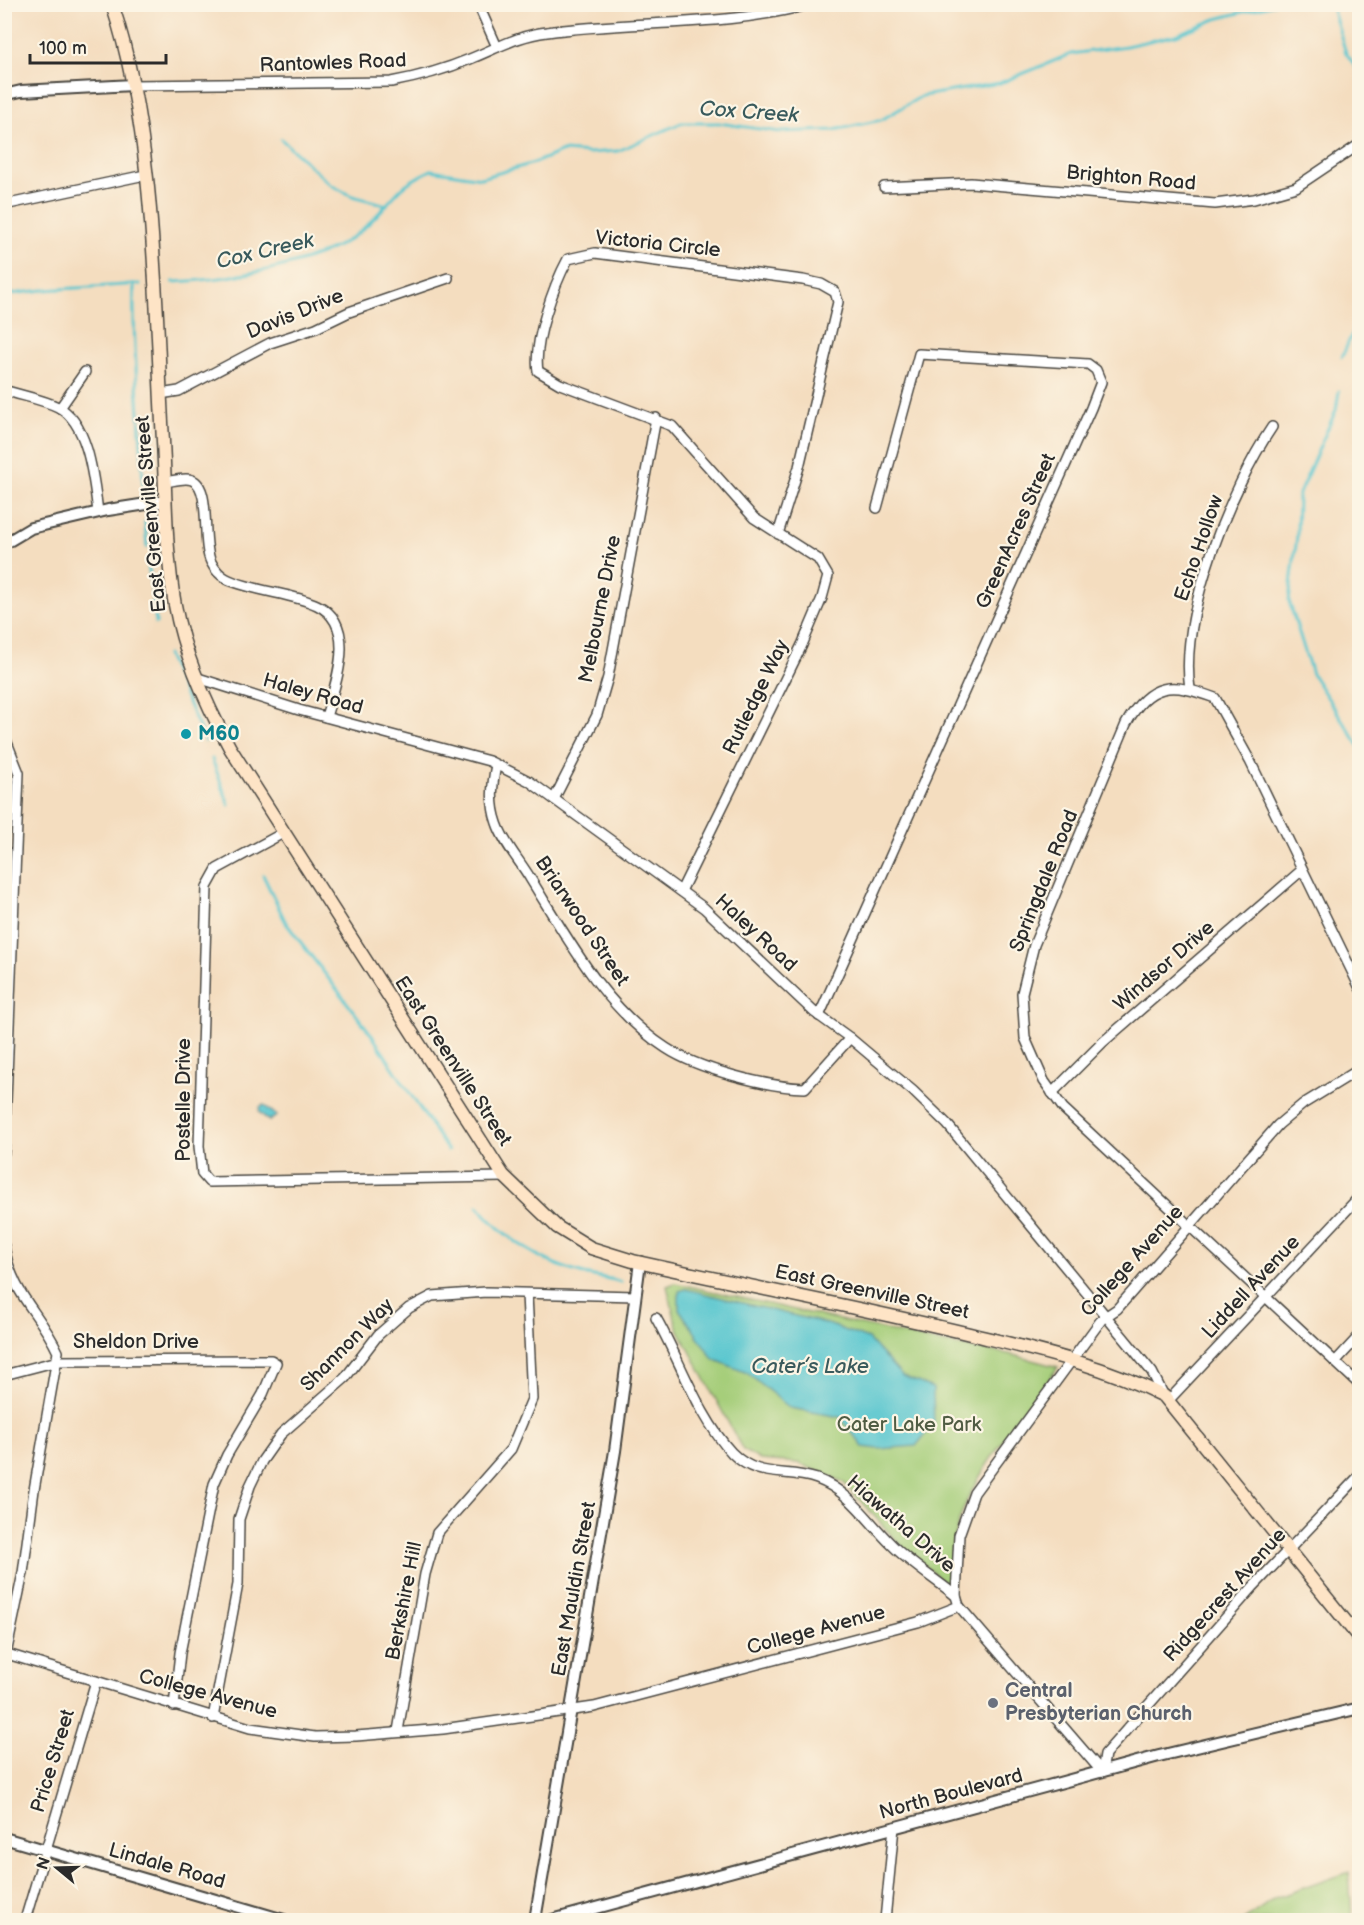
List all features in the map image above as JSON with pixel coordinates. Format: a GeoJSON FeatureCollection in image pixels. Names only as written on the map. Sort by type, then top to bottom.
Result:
{"type":"FeatureCollection","features":[{"type":"Feature","properties":{"kind":"main road","name":"East Greenville Street"},"geometry":{"type":"LineString","coordinates":[[112,4],[133,85],[145,175],[175,605],[198,678],[210,711],[225,739],[505,1177],[557,1227],[591,1248],[640,1262],[923,1322],[1073,1359],[1122,1375],[1166,1398],[1359,1639]]}},
{"type":"Feature","properties":{"kind":"street"},"geometry":{"type":"LineString","coordinates":[[478,4],[497,46]]}},
{"type":"Feature","properties":{"kind":"street","name":"Rantowles Road"},"geometry":{"type":"LineString","coordinates":[[133,85],[391,82],[423,76],[497,46],[544,32],[733,19],[811,4]]}},
{"type":"Feature","properties":{"kind":"street"},"geometry":{"type":"LineString","coordinates":[[4,95],[21,91],[133,85]]}},
{"type":"Feature","properties":{"kind":"street","name":"Brighton Road"},"geometry":{"type":"LineString","coordinates":[[884,187],[971,183],[1215,204],[1254,199],[1296,187],[1359,144]]}},
{"type":"Feature","properties":{"kind":"street"},"geometry":{"type":"LineString","coordinates":[[4,206],[145,175]]}},
{"type":"Feature","properties":{"kind":"street","name":"Victoria Circle"},"geometry":{"type":"LineString","coordinates":[[595,253],[649,258],[803,280],[821,284],[835,292],[838,302],[799,467],[778,534],[754,518],[672,426],[656,418],[560,384],[538,371],[536,357],[555,288],[568,259],[595,253]]}},
{"type":"Feature","properties":{"kind":"street","name":"Davis Drive"},"geometry":{"type":"LineString","coordinates":[[160,394],[179,391],[270,343],[448,278]]}},
{"type":"Feature","properties":{"kind":"street","name":"GreenAcres Street"},"geometry":{"type":"LineString","coordinates":[[819,1016],[1091,408],[1101,382],[1096,370],[1088,364],[919,354],[877,508]]}},
{"type":"Feature","properties":{"kind":"street"},"geometry":{"type":"LineString","coordinates":[[60,408],[85,372]]}},
{"type":"Feature","properties":{"kind":"street"},"geometry":{"type":"LineString","coordinates":[[4,390],[60,408],[76,427],[89,452],[98,512]]}},
{"type":"Feature","properties":{"kind":"street","name":"Melbourne Drive"},"geometry":{"type":"LineString","coordinates":[[554,799],[597,715],[608,677],[656,418]]}},
{"type":"Feature","properties":{"kind":"street","name":"Echo Hollow"},"geometry":{"type":"LineString","coordinates":[[1190,689],[1186,664],[1203,577],[1255,452],[1272,427]]}},
{"type":"Feature","properties":{"kind":"street"},"geometry":{"type":"LineString","coordinates":[[165,482],[191,479],[198,484],[204,496],[205,550],[211,563],[225,580],[318,605],[331,615],[342,641],[335,685],[326,717]]}},
{"type":"Feature","properties":{"kind":"street"},"geometry":{"type":"LineString","coordinates":[[4,544],[31,528],[98,512],[166,501]]}},
{"type":"Feature","properties":{"kind":"street","name":"Rutledge Way"},"geometry":{"type":"LineString","coordinates":[[681,891],[764,726],[822,598],[828,576],[818,559],[778,534]]}},
{"type":"Feature","properties":{"kind":"street","name":"Haley Road"},"geometry":{"type":"LineString","coordinates":[[198,678],[496,765],[529,781],[681,891],[704,909],[819,1016],[850,1038],[913,1091],[947,1124],[1152,1372],[1166,1398]]}},
{"type":"Feature","properties":{"kind":"street","name":"Springdale Road"},"geometry":{"type":"LineString","coordinates":[[1359,988],[1250,761],[1215,698],[1190,689],[1164,687],[1144,697],[1134,710],[1034,945],[1022,993],[1025,1038],[1052,1092],[1063,1108],[1359,1385]]}},
{"type":"Feature","properties":{"kind":"street"},"geometry":{"type":"LineString","coordinates":[[4,735],[19,774],[4,1152]]}},
{"type":"Feature","properties":{"kind":"street","name":"Briarwood Street"},"geometry":{"type":"LineString","coordinates":[[496,765],[492,786],[497,825],[584,965],[623,1013],[665,1047],[690,1062],[783,1087],[805,1088],[850,1038]]}},
{"type":"Feature","properties":{"kind":"street","name":"Postelle Drive"},"geometry":{"type":"LineString","coordinates":[[283,833],[218,869],[207,888],[198,1146],[202,1174],[209,1182],[505,1177]]}},
{"type":"Feature","properties":{"kind":"street","name":"Windsor Drive"},"geometry":{"type":"LineString","coordinates":[[1052,1092],[1104,1042],[1302,870]]}},
{"type":"Feature","properties":{"kind":"street","name":"College Avenue"},"geometry":{"type":"LineString","coordinates":[[5,1654],[249,1728],[315,1737],[443,1729],[594,1707],[918,1622],[958,1606],[956,1596],[959,1535],[974,1493],[1073,1359],[1106,1316],[1117,1309],[1188,1225],[1278,1125],[1303,1104],[1359,1070]]}},
{"type":"Feature","properties":{"kind":"street","name":"Liddell Avenue"},"geometry":{"type":"LineString","coordinates":[[1166,1398],[1266,1297],[1359,1196]]}},
{"type":"Feature","properties":{"kind":"street","name":"Sheldon Drive"},"geometry":{"type":"LineString","coordinates":[[4,1246],[17,1288],[51,1337],[58,1352],[58,1361],[271,1360]]}},
{"type":"Feature","properties":{"kind":"street","name":"East Mauldin Street"},"geometry":{"type":"LineString","coordinates":[[535,1920],[615,1451],[640,1262]]}},
{"type":"Feature","properties":{"kind":"street","name":"Shannon Way"},"geometry":{"type":"LineString","coordinates":[[213,1718],[238,1584],[239,1519],[262,1461],[281,1434],[345,1378],[378,1335],[409,1308],[432,1296],[486,1292],[635,1296]]}},
{"type":"Feature","properties":{"kind":"street","name":"Berkshire Hill"},"geometry":{"type":"LineString","coordinates":[[398,1731],[425,1574],[436,1533],[511,1449],[532,1399],[527,1294]]}},
{"type":"Feature","properties":{"kind":"street","name":"Hiawatha Drive"},"geometry":{"type":"LineString","coordinates":[[656,1318],[711,1424],[731,1452],[746,1465],[760,1472],[816,1479],[833,1488],[853,1502],[892,1545],[956,1596]]}},
{"type":"Feature","properties":{"kind":"street"},"geometry":{"type":"LineString","coordinates":[[1335,1362],[1359,1335]]}},
{"type":"Feature","properties":{"kind":"street","name":"Shannon Way"},"geometry":{"type":"LineString","coordinates":[[174,1706],[180,1653],[214,1484],[227,1455],[276,1369],[276,1363],[271,1360]]}},
{"type":"Feature","properties":{"kind":"street"},"geometry":{"type":"LineString","coordinates":[[4,1375],[58,1361],[34,1490],[23,1573],[5,1654]]}},
{"type":"Feature","properties":{"kind":"street","name":"Ridgecrest Avenue"},"geometry":{"type":"LineString","coordinates":[[1102,1772],[1105,1754],[1253,1587],[1359,1475]]}},
{"type":"Feature","properties":{"kind":"street"},"geometry":{"type":"LineString","coordinates":[[958,1606],[1102,1772]]}},
{"type":"Feature","properties":{"kind":"street","name":"Price Street"},"geometry":{"type":"LineString","coordinates":[[25,1920],[96,1681]]}},
{"type":"Feature","properties":{"kind":"street","name":"North Boulevard"},"geometry":{"type":"LineString","coordinates":[[552,1920],[1102,1772],[1359,1708]]}},
{"type":"Feature","properties":{"kind":"street"},"geometry":{"type":"LineString","coordinates":[[885,1920],[894,1827]]}},
{"type":"Feature","properties":{"kind":"street","name":"Lindale Road"},"geometry":{"type":"LineString","coordinates":[[4,1838],[284,1920]]}},
{"type":"Feature","properties":{"kind":"green space","name":"Cater Lake Park"},"geometry":{"type":"Polygon","coordinates":[[[675,1283],[942,1343],[1009,1354],[1058,1367],[991,1458],[969,1496],[956,1531],[953,1580],[946,1583],[904,1549],[843,1482],[798,1463],[760,1460],[743,1450],[677,1327],[667,1286],[675,1283]]]}},
{"type":"Feature","properties":{"kind":"green space"},"geometry":{"type":"Polygon","coordinates":[[[1349,1872],[1352,1920],[1244,1920],[1275,1898],[1349,1872]]]}},
{"type":"Feature","properties":{"kind":"water"},"geometry":{"type":"Polygon","coordinates":[[[264,1105],[277,1116],[269,1121],[259,1112],[260,1107],[264,1105]]]}},
{"type":"Feature","properties":{"kind":"water","name":"Cater’s Lake"},"geometry":{"type":"Polygon","coordinates":[[[686,1289],[828,1324],[868,1339],[902,1376],[933,1388],[934,1424],[916,1446],[879,1449],[863,1447],[840,1417],[790,1408],[747,1373],[713,1359],[679,1309],[679,1291],[686,1289]]]}},
{"type":"Feature","properties":{"kind":"waterway","name":"Cox Creek"},"geometry":{"type":"LineString","coordinates":[[173,282],[267,270],[292,264],[336,247],[367,225],[403,187],[431,170],[481,178],[534,163],[563,151],[589,153],[618,151],[681,123],[719,123],[780,132],[834,130],[881,120],[922,96],[1000,83],[1071,54],[1126,46],[1176,35],[1216,19],[1274,4]]}},
{"type":"Feature","properties":{"kind":"waterway"},"geometry":{"type":"LineString","coordinates":[[1331,4],[1346,53],[1360,73]]}},
{"type":"Feature","properties":{"kind":"waterway"},"geometry":{"type":"LineString","coordinates":[[281,139],[331,185],[352,196],[387,205]]}},
{"type":"Feature","properties":{"kind":"waterway"},"geometry":{"type":"LineString","coordinates":[[134,284],[134,334],[143,486]]}},
{"type":"Feature","properties":{"kind":"waterway","name":"Cox Creek"},"geometry":{"type":"LineString","coordinates":[[4,295],[43,290],[140,284]]}},
{"type":"Feature","properties":{"kind":"waterway"},"geometry":{"type":"LineString","coordinates":[[1342,357],[1360,316]]}},
{"type":"Feature","properties":{"kind":"waterway"},"geometry":{"type":"LineString","coordinates":[[1339,391],[1336,410],[1298,496],[1297,536],[1289,601],[1312,674],[1360,747]]}},
{"type":"Feature","properties":{"kind":"waterway"},"geometry":{"type":"LineString","coordinates":[[145,522],[147,547]]}},
{"type":"Feature","properties":{"kind":"waterway"},"geometry":{"type":"LineString","coordinates":[[148,562],[156,623]]}},
{"type":"Feature","properties":{"kind":"waterway"},"geometry":{"type":"LineString","coordinates":[[167,655],[205,741]]}},
{"type":"Feature","properties":{"kind":"waterway"},"geometry":{"type":"LineString","coordinates":[[212,759],[229,805]]}},
{"type":"Feature","properties":{"kind":"waterway"},"geometry":{"type":"LineString","coordinates":[[263,875],[286,923],[371,1034],[448,1151]]}},
{"type":"Feature","properties":{"kind":"waterway"},"geometry":{"type":"LineString","coordinates":[[478,1206],[499,1229],[539,1257],[569,1270],[621,1282]]}},
{"type":"Feature","properties":{"kind":"place","name":"M60"},"geometry":{"type":"Point","coordinates":[186,734]}},
{"type":"Feature","properties":{"kind":"place","name":"Central Presbyterian Church"},"geometry":{"type":"Point","coordinates":[993,1703]}}]}
